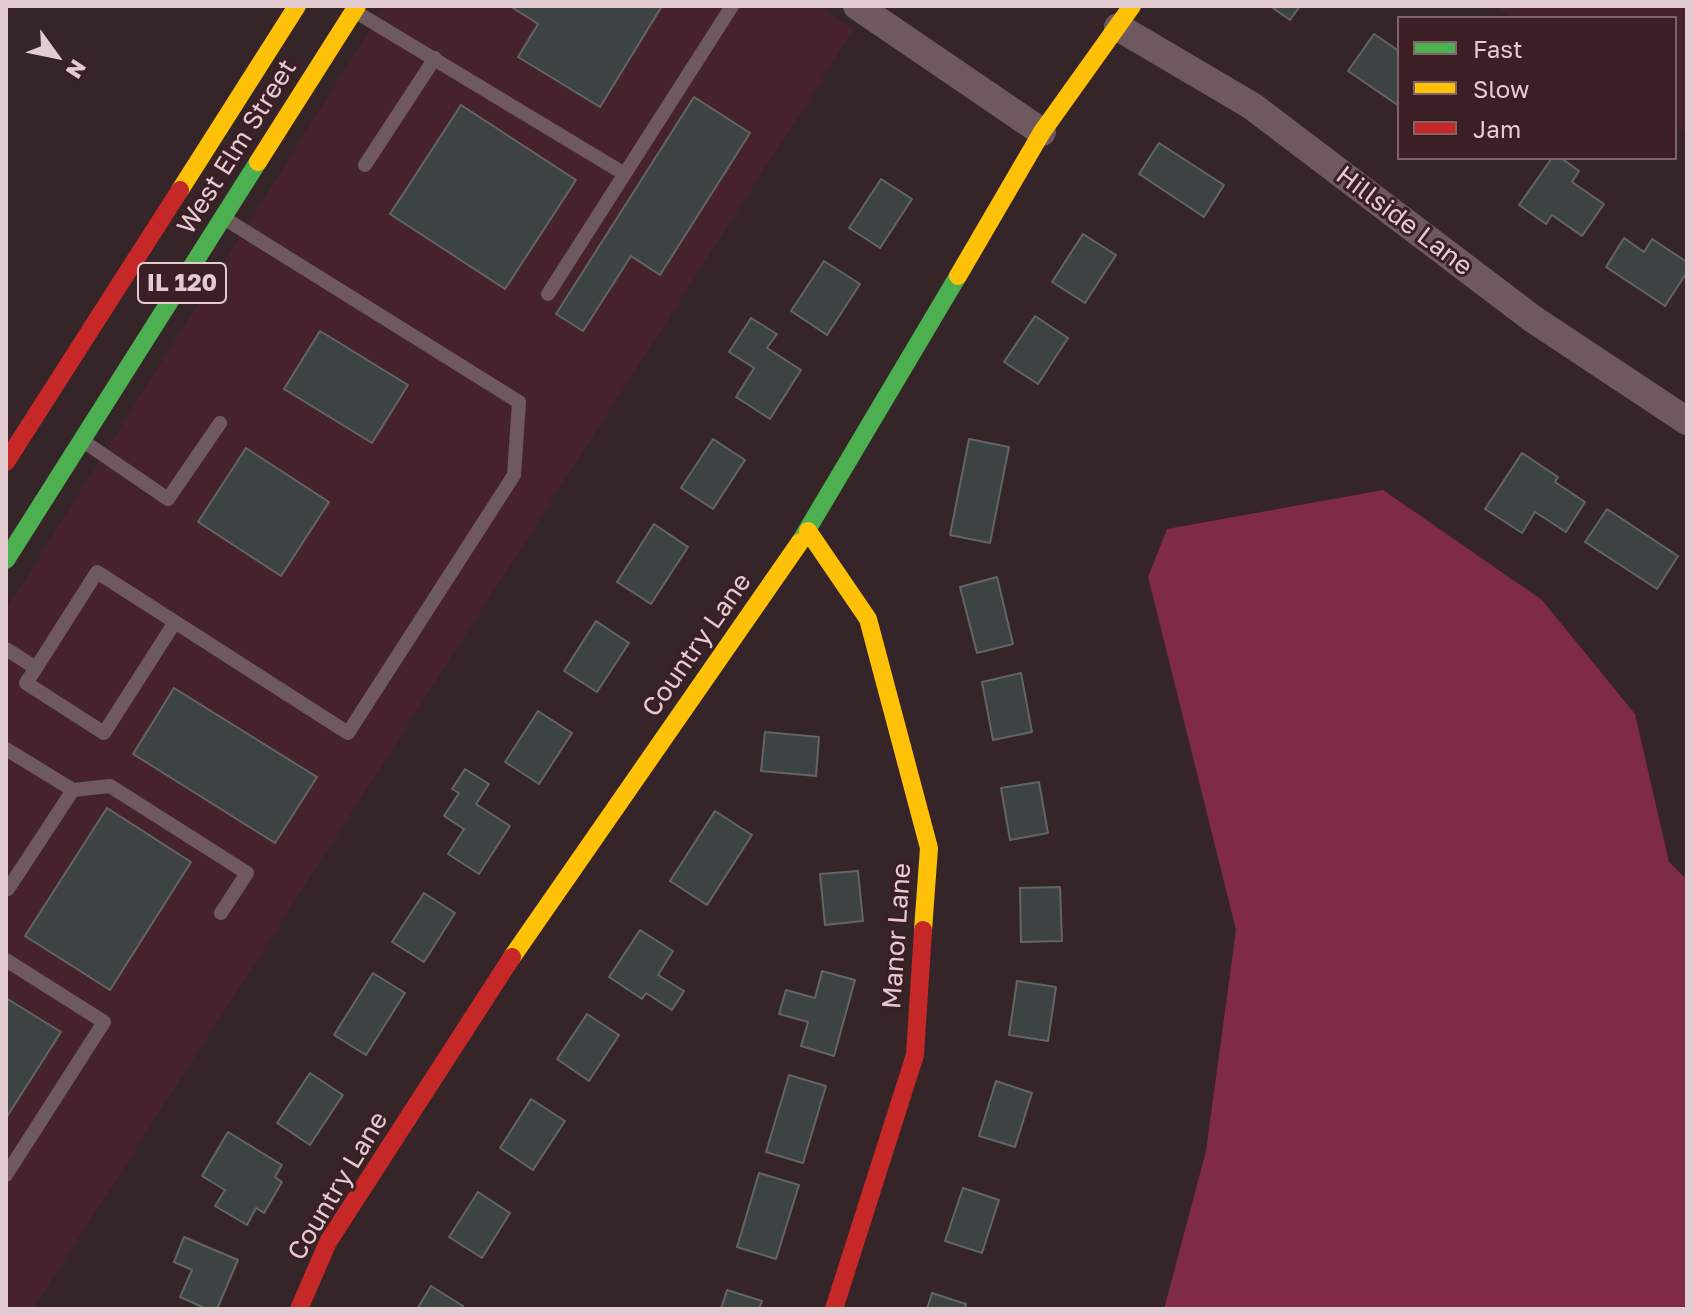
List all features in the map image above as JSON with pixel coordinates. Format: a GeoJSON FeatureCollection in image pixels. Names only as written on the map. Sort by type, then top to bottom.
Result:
{"type":"FeatureCollection","features":[{"type":"Feature","properties":{"kind":"street","name":"West Elm Street"},"geometry":{"type":"LineString","coordinates":[[6,462],[297,6]]}},
{"type":"Feature","properties":{"kind":"street"},"geometry":{"type":"LineString","coordinates":[[857,6],[1042,132]]}},
{"type":"Feature","properties":{"kind":"street","name":"West Elm Street"},"geometry":{"type":"LineString","coordinates":[[6,560],[356,8]]}},
{"type":"Feature","properties":{"kind":"street","name":"Country Lane"},"geometry":{"type":"LineString","coordinates":[[299,1309],[328,1242],[517,950],[808,531],[1042,132],[1125,17]]}},
{"type":"Feature","properties":{"kind":"street","name":"Hillside Lane"},"geometry":{"type":"LineString","coordinates":[[1125,17],[1252,106],[1533,319],[1687,421]]}},
{"type":"Feature","properties":{"kind":"street","name":"Manor Lane"},"geometry":{"type":"LineString","coordinates":[[808,531],[868,619],[929,848],[915,1055],[834,1309]]}},
{"type":"Feature","properties":{"kind":"lane"},"geometry":{"type":"LineString","coordinates":[[548,294],[732,6]]}},
{"type":"Feature","properties":{"kind":"lane"},"geometry":{"type":"LineString","coordinates":[[356,8],[623,173]]}},
{"type":"Feature","properties":{"kind":"lane"},"geometry":{"type":"LineString","coordinates":[[365,165],[435,58]]}},
{"type":"Feature","properties":{"kind":"lane"},"geometry":{"type":"LineString","coordinates":[[175,622],[104,733],[26,683],[97,572],[175,622],[348,733],[514,475],[519,402],[223,218]]}},
{"type":"Feature","properties":{"kind":"lane"},"geometry":{"type":"LineString","coordinates":[[82,440],[168,499],[220,423]]}},
{"type":"Feature","properties":{"kind":"lane"},"geometry":{"type":"LineString","coordinates":[[6,649],[36,668]]}},
{"type":"Feature","properties":{"kind":"lane"},"geometry":{"type":"LineString","coordinates":[[6,749],[73,790],[110,786],[247,873],[221,913]]}},
{"type":"Feature","properties":{"kind":"lane"},"geometry":{"type":"LineString","coordinates":[[6,888],[73,790]]}},
{"type":"Feature","properties":{"kind":"lane"},"geometry":{"type":"LineString","coordinates":[[6,960],[104,1022],[6,1175]]}},
{"type":"Feature","properties":{"kind":"shaded area"},"geometry":{"type":"Polygon","coordinates":[[[385,6],[817,6],[854,29],[33,1309],[6,1309],[6,610],[385,6]]]}},
{"type":"Feature","properties":{"kind":"shaded area"},"geometry":{"type":"Polygon","coordinates":[[[1495,6],[1687,6],[1687,133],[1677,126],[1677,16],[1510,16],[1495,6]]]}},
{"type":"Feature","properties":{"kind":"shaded area"},"geometry":{"type":"Polygon","coordinates":[[[1383,490],[1542,600],[1635,714],[1669,862],[1687,880],[1687,1309],[1164,1309],[1206,1151],[1236,930],[1148,577],[1167,529],[1383,490]]]}},
{"type":"Feature","properties":{"kind":"building"},"geometry":{"type":"Polygon","coordinates":[[[510,6],[662,6],[600,107],[518,57],[538,24],[510,6]]]}},
{"type":"Feature","properties":{"kind":"building"},"geometry":{"type":"Polygon","coordinates":[[[1270,6],[1300,6],[1290,20],[1270,6]]]}},
{"type":"Feature","properties":{"kind":"building"},"geometry":{"type":"Polygon","coordinates":[[[1374,34],[1397,50],[1397,105],[1348,71],[1374,34]]]}},
{"type":"Feature","properties":{"kind":"building"},"geometry":{"type":"Polygon","coordinates":[[[694,97],[750,133],[660,275],[631,256],[583,331],[556,314],[694,97]]]}},
{"type":"Feature","properties":{"kind":"building"},"geometry":{"type":"Polygon","coordinates":[[[461,105],[576,180],[505,289],[390,214],[461,105]]]}},
{"type":"Feature","properties":{"kind":"building"},"geometry":{"type":"Polygon","coordinates":[[[1159,143],[1224,185],[1204,217],[1139,174],[1159,143]]]}},
{"type":"Feature","properties":{"kind":"building"},"geometry":{"type":"Polygon","coordinates":[[[1551,160],[1564,160],[1579,171],[1572,182],[1604,204],[1582,236],[1552,215],[1546,224],[1519,205],[1551,160]]]}},
{"type":"Feature","properties":{"kind":"building"},"geometry":{"type":"Polygon","coordinates":[[[881,179],[912,199],[880,248],[849,228],[881,179]]]}},
{"type":"Feature","properties":{"kind":"building"},"geometry":{"type":"Polygon","coordinates":[[[1083,234],[1116,255],[1085,303],[1052,282],[1083,234]]]}},
{"type":"Feature","properties":{"kind":"building"},"geometry":{"type":"Polygon","coordinates":[[[1624,238],[1644,252],[1652,239],[1687,262],[1687,272],[1665,306],[1606,267],[1624,238]]]}},
{"type":"Feature","properties":{"kind":"building"},"geometry":{"type":"Polygon","coordinates":[[[824,261],[860,284],[827,335],[791,311],[824,261]]]}},
{"type":"Feature","properties":{"kind":"building"},"geometry":{"type":"Polygon","coordinates":[[[1035,316],[1068,338],[1038,384],[1004,362],[1035,316]]]}},
{"type":"Feature","properties":{"kind":"building"},"geometry":{"type":"Polygon","coordinates":[[[751,318],[777,334],[767,348],[801,370],[770,419],[736,397],[754,368],[729,352],[751,318]]]}},
{"type":"Feature","properties":{"kind":"building"},"geometry":{"type":"Polygon","coordinates":[[[320,331],[408,385],[372,443],[284,389],[320,331]]]}},
{"type":"Feature","properties":{"kind":"building"},"geometry":{"type":"Polygon","coordinates":[[[713,439],[745,460],[713,509],[681,488],[713,439]]]}},
{"type":"Feature","properties":{"kind":"building"},"geometry":{"type":"Polygon","coordinates":[[[969,439],[1009,447],[990,543],[950,535],[969,439]]]}},
{"type":"Feature","properties":{"kind":"building"},"geometry":{"type":"Polygon","coordinates":[[[246,448],[329,502],[281,576],[198,522],[246,448]]]}},
{"type":"Feature","properties":{"kind":"building"},"geometry":{"type":"Polygon","coordinates":[[[1522,453],[1558,477],[1555,482],[1585,502],[1566,532],[1535,512],[1522,533],[1485,509],[1522,453]]]}},
{"type":"Feature","properties":{"kind":"building"},"geometry":{"type":"Polygon","coordinates":[[[1607,509],[1678,556],[1657,589],[1585,542],[1607,509]]]}},
{"type":"Feature","properties":{"kind":"building"},"geometry":{"type":"Polygon","coordinates":[[[654,524],[688,547],[651,604],[617,582],[654,524]]]}},
{"type":"Feature","properties":{"kind":"building"},"geometry":{"type":"Polygon","coordinates":[[[997,577],[1013,644],[977,653],[960,587],[997,577]]]}},
{"type":"Feature","properties":{"kind":"building"},"geometry":{"type":"Polygon","coordinates":[[[596,621],[629,643],[597,692],[564,671],[596,621]]]}},
{"type":"Feature","properties":{"kind":"building"},"geometry":{"type":"Polygon","coordinates":[[[1021,673],[1032,732],[993,740],[982,682],[1021,673]]]}},
{"type":"Feature","properties":{"kind":"building"},"geometry":{"type":"Polygon","coordinates":[[[174,688],[317,777],[275,843],[133,754],[174,688]]]}},
{"type":"Feature","properties":{"kind":"building"},"geometry":{"type":"Polygon","coordinates":[[[538,711],[572,733],[539,784],[505,762],[538,711]]]}},
{"type":"Feature","properties":{"kind":"building"},"geometry":{"type":"Polygon","coordinates":[[[765,732],[819,737],[816,776],[761,771],[765,732]]]}},
{"type":"Feature","properties":{"kind":"building"},"geometry":{"type":"Polygon","coordinates":[[[465,769],[489,784],[476,804],[510,826],[479,874],[448,854],[464,829],[444,816],[459,793],[452,789],[465,769]]]}},
{"type":"Feature","properties":{"kind":"building"},"geometry":{"type":"Polygon","coordinates":[[[1039,782],[1048,833],[1010,840],[1001,788],[1039,782]]]}},
{"type":"Feature","properties":{"kind":"building"},"geometry":{"type":"Polygon","coordinates":[[[107,808],[191,862],[110,990],[25,936],[107,808]]]}},
{"type":"Feature","properties":{"kind":"building"},"geometry":{"type":"Polygon","coordinates":[[[715,811],[752,835],[707,905],[670,881],[715,811]]]}},
{"type":"Feature","properties":{"kind":"building"},"geometry":{"type":"Polygon","coordinates":[[[858,871],[863,921],[825,925],[820,874],[858,871]]]}},
{"type":"Feature","properties":{"kind":"building"},"geometry":{"type":"Polygon","coordinates":[[[1060,887],[1062,941],[1021,942],[1020,888],[1060,887]]]}},
{"type":"Feature","properties":{"kind":"building"},"geometry":{"type":"Polygon","coordinates":[[[424,893],[455,913],[424,962],[392,942],[424,893]]]}},
{"type":"Feature","properties":{"kind":"building"},"geometry":{"type":"Polygon","coordinates":[[[640,930],[673,951],[658,975],[684,991],[672,1010],[646,993],[642,999],[609,977],[640,930]]]}},
{"type":"Feature","properties":{"kind":"building"},"geometry":{"type":"Polygon","coordinates":[[[822,971],[855,980],[834,1056],[801,1046],[808,1022],[779,1014],[786,990],[815,998],[822,971]]]}},
{"type":"Feature","properties":{"kind":"building"},"geometry":{"type":"Polygon","coordinates":[[[373,973],[405,993],[366,1055],[334,1035],[373,973]]]}},
{"type":"Feature","properties":{"kind":"building"},"geometry":{"type":"Polygon","coordinates":[[[1017,981],[1056,987],[1048,1041],[1009,1035],[1017,981]]]}},
{"type":"Feature","properties":{"kind":"building"},"geometry":{"type":"Polygon","coordinates":[[[6,998],[61,1032],[6,1118],[6,998]]]}},
{"type":"Feature","properties":{"kind":"building"},"geometry":{"type":"Polygon","coordinates":[[[587,1014],[619,1035],[589,1081],[557,1059],[587,1014]]]}},
{"type":"Feature","properties":{"kind":"building"},"geometry":{"type":"Polygon","coordinates":[[[310,1073],[343,1095],[310,1145],[277,1123],[310,1073]]]}},
{"type":"Feature","properties":{"kind":"building"},"geometry":{"type":"Polygon","coordinates":[[[789,1075],[826,1086],[803,1163],[766,1152],[789,1075]]]}},
{"type":"Feature","properties":{"kind":"building"},"geometry":{"type":"Polygon","coordinates":[[[996,1081],[1032,1093],[1015,1147],[979,1136],[996,1081]]]}},
{"type":"Feature","properties":{"kind":"building"},"geometry":{"type":"Polygon","coordinates":[[[531,1099],[565,1121],[533,1170],[500,1148],[531,1099]]]}},
{"type":"Feature","properties":{"kind":"building"},"geometry":{"type":"Polygon","coordinates":[[[228,1132],[282,1165],[275,1177],[282,1182],[264,1213],[256,1208],[247,1225],[215,1206],[225,1190],[202,1176],[228,1132]]]}},
{"type":"Feature","properties":{"kind":"building"},"geometry":{"type":"Polygon","coordinates":[[[759,1173],[799,1185],[776,1259],[737,1247],[759,1173]]]}},
{"type":"Feature","properties":{"kind":"building"},"geometry":{"type":"Polygon","coordinates":[[[963,1188],[999,1200],[982,1253],[945,1241],[963,1188]]]}},
{"type":"Feature","properties":{"kind":"building"},"geometry":{"type":"Polygon","coordinates":[[[478,1192],[510,1213],[482,1258],[449,1237],[478,1192]]]}},
{"type":"Feature","properties":{"kind":"building"},"geometry":{"type":"Polygon","coordinates":[[[184,1237],[238,1260],[217,1309],[207,1309],[180,1297],[192,1270],[174,1262],[184,1237]]]}},
{"type":"Feature","properties":{"kind":"building"},"geometry":{"type":"Polygon","coordinates":[[[431,1286],[463,1306],[461,1309],[417,1309],[431,1286]]]}},
{"type":"Feature","properties":{"kind":"building"},"geometry":{"type":"Polygon","coordinates":[[[727,1290],[762,1301],[759,1309],[721,1309],[727,1290]]]}},
{"type":"Feature","properties":{"kind":"building"},"geometry":{"type":"Polygon","coordinates":[[[932,1293],[966,1304],[965,1309],[927,1309],[932,1293]]]}},
{"type":"Feature","properties":{"kind":"traffic: fast"},"geometry":{"type":"LineString","coordinates":[[6,560],[258,162]]}},
{"type":"Feature","properties":{"kind":"traffic: fast"},"geometry":{"type":"LineString","coordinates":[[800,542],[958,276]]}},
{"type":"Feature","properties":{"kind":"traffic: slow"},"geometry":{"type":"LineString","coordinates":[[180,190],[297,6]]}},
{"type":"Feature","properties":{"kind":"traffic: slow"},"geometry":{"type":"LineString","coordinates":[[258,162],[357,6]]}},
{"type":"Feature","properties":{"kind":"traffic: slow"},"geometry":{"type":"LineString","coordinates":[[958,276],[1042,132],[1132,6]]}},
{"type":"Feature","properties":{"kind":"traffic: slow"},"geometry":{"type":"LineString","coordinates":[[808,531],[868,619],[929,848],[923,930]]}},
{"type":"Feature","properties":{"kind":"traffic: slow"},"geometry":{"type":"LineString","coordinates":[[512,957],[800,542]]}},
{"type":"Feature","properties":{"kind":"traffic: jam"},"geometry":{"type":"LineString","coordinates":[[6,462],[180,190]]}},
{"type":"Feature","properties":{"kind":"traffic: jam"},"geometry":{"type":"LineString","coordinates":[[834,1309],[915,1055],[923,930]]}},
{"type":"Feature","properties":{"kind":"traffic: jam"},"geometry":{"type":"LineString","coordinates":[[299,1309],[328,1242],[512,957]]}}]}
